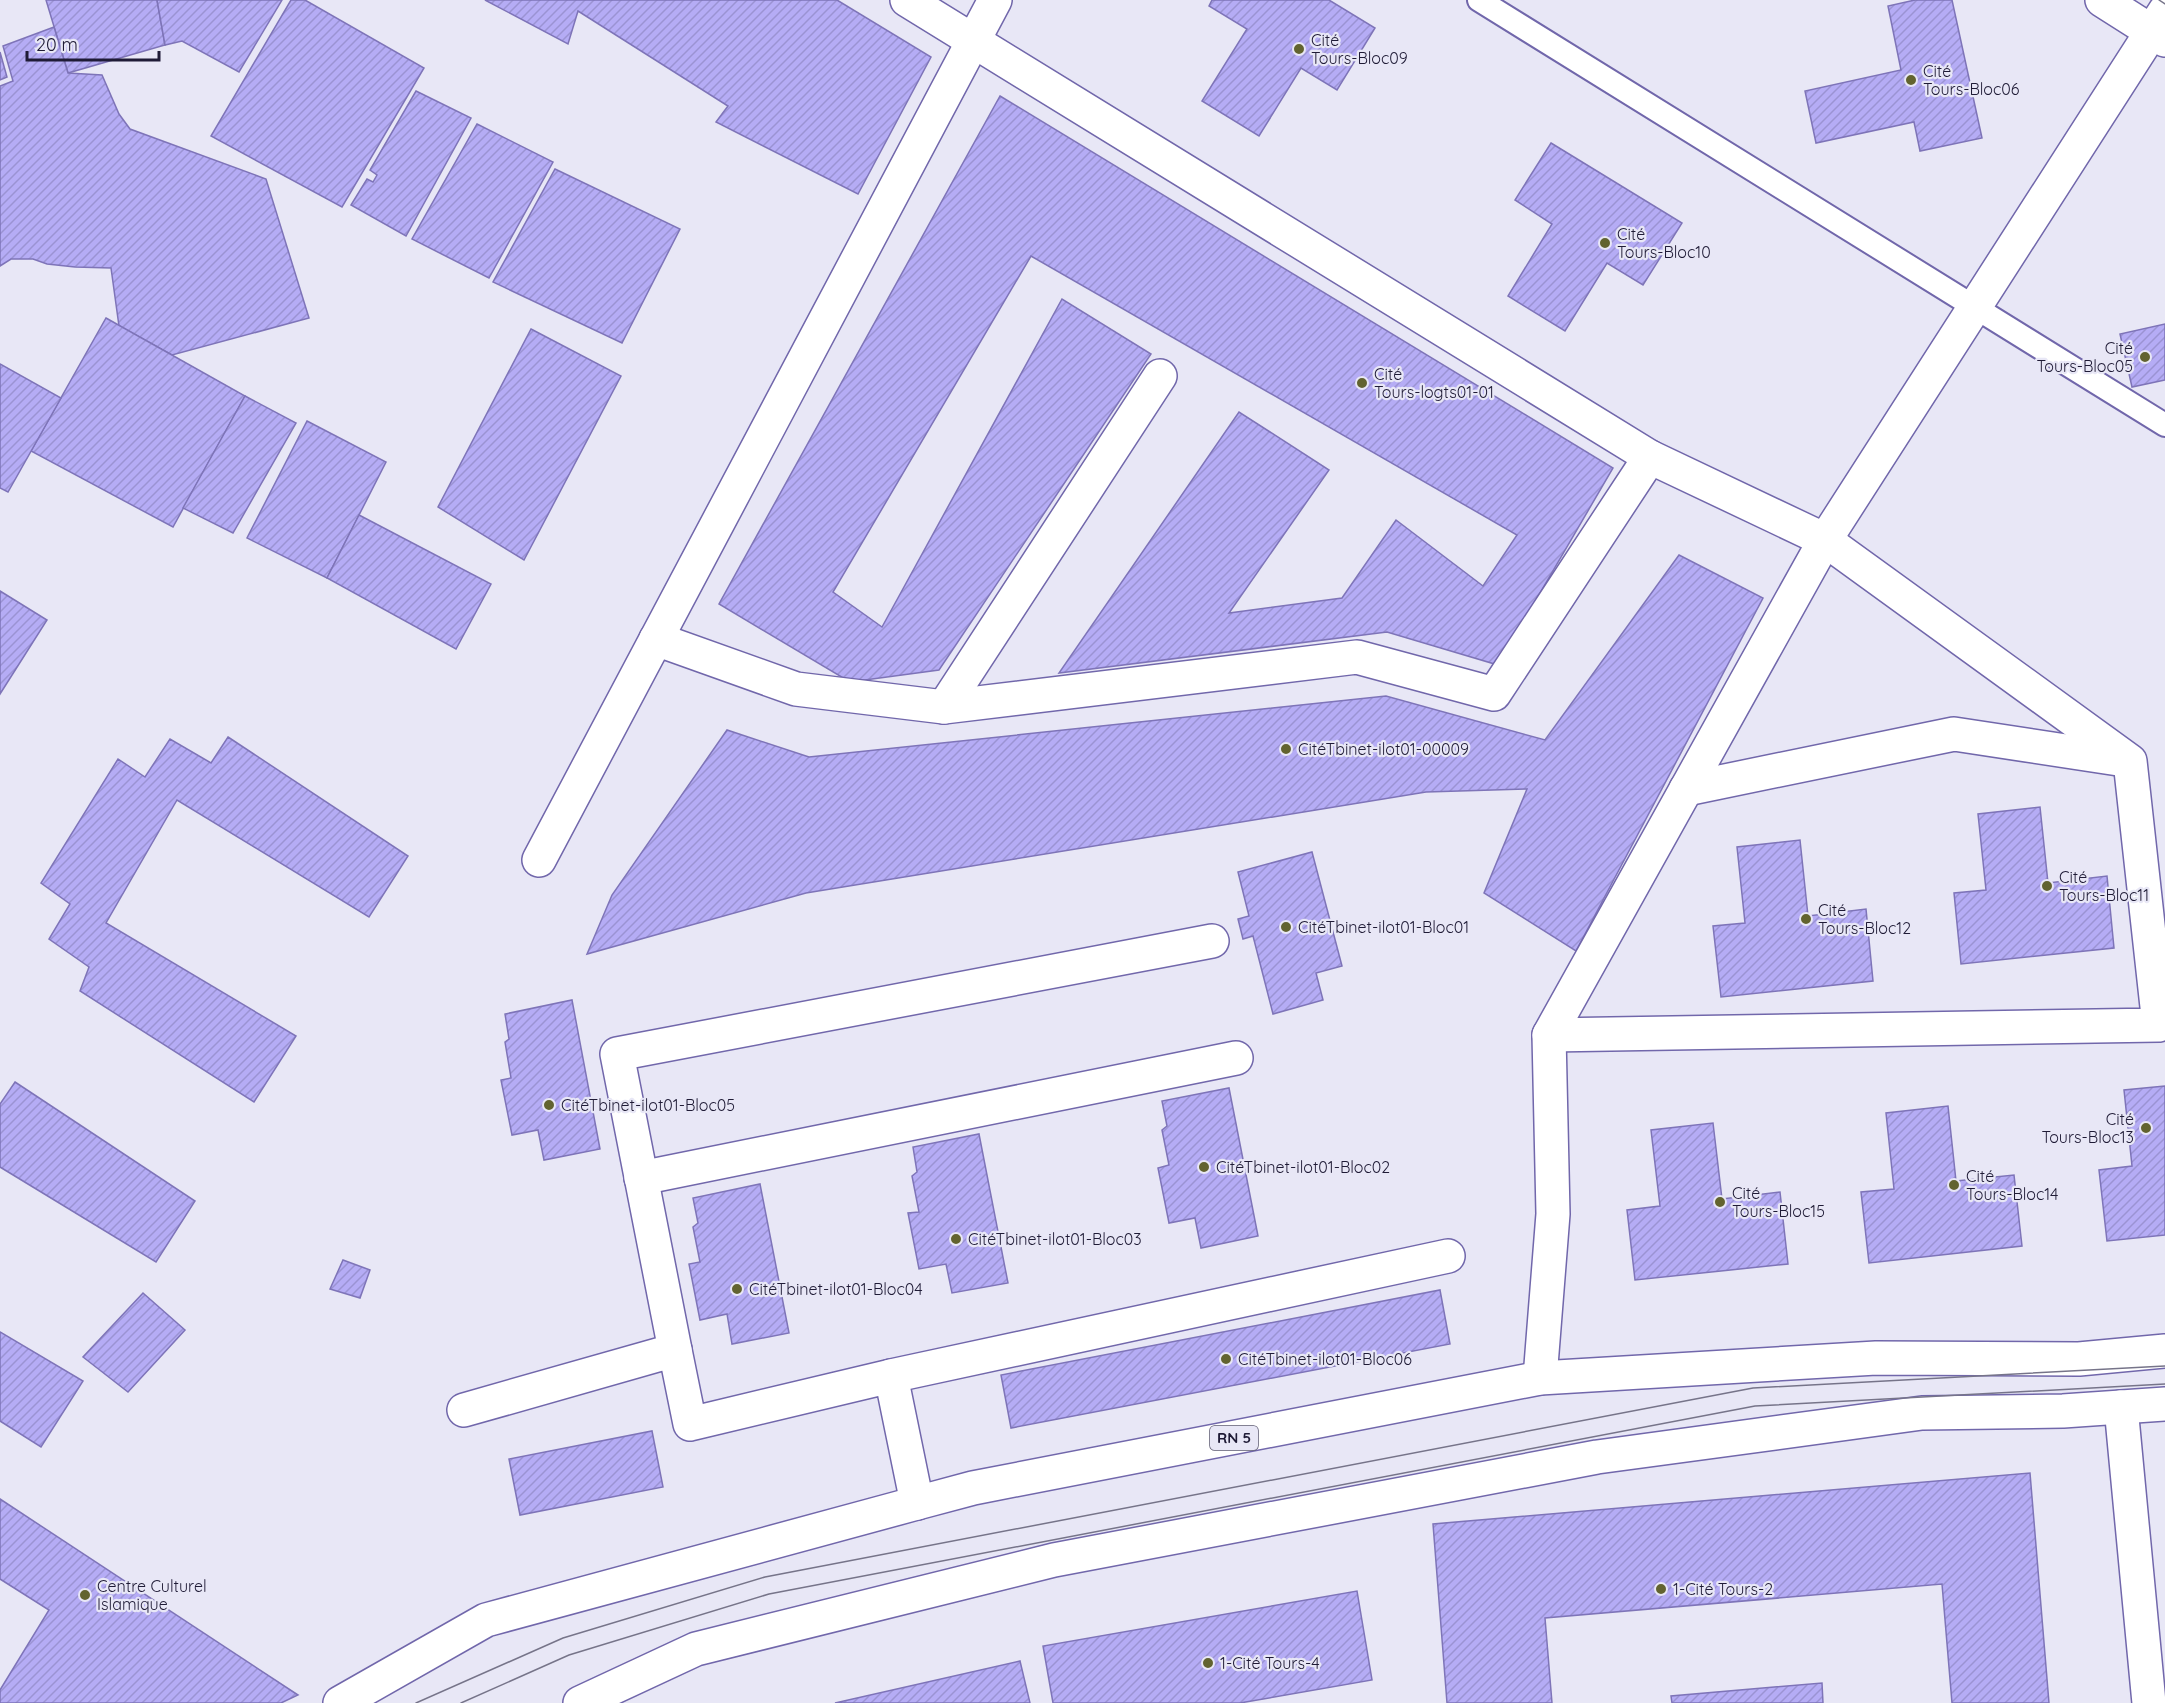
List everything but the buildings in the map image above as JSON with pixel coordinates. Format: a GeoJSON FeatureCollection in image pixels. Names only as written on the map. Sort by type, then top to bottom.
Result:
{"type":"FeatureCollection","features":[{"type":"Feature","properties":{"kind":"street"},"geometry":{"type":"LineString","coordinates":[[907,0],[1650,457],[1825,540],[2130,760],[2159,1025],[1549,1035]]}},
{"type":"Feature","properties":{"kind":"street"},"geometry":{"type":"LineString","coordinates":[[539,860],[994,0]]}},
{"type":"Feature","properties":{"kind":"street"},"geometry":{"type":"LineString","coordinates":[[1540,1378],[1553,1214],[1549,1035],[1825,540],[1975,307],[2160,28],[2102,0]]}},
{"type":"Feature","properties":{"kind":"street"},"geometry":{"type":"LineString","coordinates":[[944,706],[1160,376]]}},
{"type":"Feature","properties":{"kind":"street"},"geometry":{"type":"LineString","coordinates":[[656,639],[796,689],[944,706],[1357,657],[1494,693],[1650,457]]}},
{"type":"Feature","properties":{"kind":"street"},"geometry":{"type":"LineString","coordinates":[[1686,789],[1954,734],[2130,760]]}},
{"type":"Feature","properties":{"kind":"street"},"geometry":{"type":"LineString","coordinates":[[1212,941],[617,1054],[690,1424],[891,1376],[1448,1256]]}},
{"type":"Feature","properties":{"kind":"street"},"geometry":{"type":"LineString","coordinates":[[641,1178],[1236,1059]]}},
{"type":"Feature","properties":{"kind":"street"},"geometry":{"type":"LineString","coordinates":[[464,1410],[675,1350]]}},
{"type":"Feature","properties":{"kind":"street","name":"RN 5"},"geometry":{"type":"LineString","coordinates":[[340,1703],[486,1620],[917,1503],[973,1488],[1540,1378],[1876,1358],[2079,1359],[2165,1351]]}},
{"type":"Feature","properties":{"kind":"street"},"geometry":{"type":"LineString","coordinates":[[891,1376],[917,1503]]}},
{"type":"Feature","properties":{"kind":"street"},"geometry":{"type":"LineString","coordinates":[[580,1703],[696,1649],[1065,1557],[1597,1457],[1922,1413],[2063,1411],[2165,1404]]}},
{"type":"Feature","properties":{"kind":"street"},"geometry":{"type":"LineString","coordinates":[[2121,1407],[2155,1700]]}},
{"type":"Feature","properties":{"kind":"lane"},"geometry":{"type":"LineString","coordinates":[[1479,0],[2165,425]]}},
{"type":"Feature","properties":{"kind":"tram line"},"geometry":{"type":"LineString","coordinates":[[2159,0],[2165,4]]}},
{"type":"Feature","properties":{"kind":"tram line"},"geometry":{"type":"LineString","coordinates":[[416,1703],[563,1638],[765,1577],[1753,1388],[2165,1366]]}},
{"type":"Feature","properties":{"kind":"tram line"},"geometry":{"type":"LineString","coordinates":[[461,1703],[569,1655],[769,1594],[1755,1406],[2165,1384]]}},
{"type":"Feature","properties":{"kind":"place","name":"Cité Tours-Bloc09"},"geometry":{"type":"Point","coordinates":[1299,49]}},
{"type":"Feature","properties":{"kind":"place","name":"Cité Tours-Bloc06"},"geometry":{"type":"Point","coordinates":[1911,80]}},
{"type":"Feature","properties":{"kind":"place","name":"Cité Tours-Bloc10"},"geometry":{"type":"Point","coordinates":[1605,243]}},
{"type":"Feature","properties":{"kind":"place","name":"Cité Tours-Bloc05"},"geometry":{"type":"Point","coordinates":[2145,357]}},
{"type":"Feature","properties":{"kind":"place","name":"Cité Tours-logts01-01"},"geometry":{"type":"Point","coordinates":[1362,383]}},
{"type":"Feature","properties":{"kind":"place","name":"CitéTbinet-ilot01-00009"},"geometry":{"type":"Point","coordinates":[1286,749]}},
{"type":"Feature","properties":{"kind":"place","name":"Cité Tours-Bloc11"},"geometry":{"type":"Point","coordinates":[2047,886]}},
{"type":"Feature","properties":{"kind":"place","name":"Cité Tours-Bloc12"},"geometry":{"type":"Point","coordinates":[1806,919]}},
{"type":"Feature","properties":{"kind":"place","name":"CitéTbinet-ilot01-Bloc01"},"geometry":{"type":"Point","coordinates":[1286,927]}},
{"type":"Feature","properties":{"kind":"place","name":"CitéTbinet-ilot01-Bloc05"},"geometry":{"type":"Point","coordinates":[549,1105]}},
{"type":"Feature","properties":{"kind":"place","name":"Cité Tours-Bloc13"},"geometry":{"type":"Point","coordinates":[2146,1128]}},
{"type":"Feature","properties":{"kind":"place","name":"CitéTbinet-ilot01-Bloc02"},"geometry":{"type":"Point","coordinates":[1204,1167]}},
{"type":"Feature","properties":{"kind":"place","name":"Cité Tours-Bloc14"},"geometry":{"type":"Point","coordinates":[1954,1185]}},
{"type":"Feature","properties":{"kind":"place","name":"Cité Tours-Bloc15"},"geometry":{"type":"Point","coordinates":[1720,1202]}},
{"type":"Feature","properties":{"kind":"place","name":"CitéTbinet-ilot01-Bloc03"},"geometry":{"type":"Point","coordinates":[956,1239]}},
{"type":"Feature","properties":{"kind":"place","name":"CitéTbinet-ilot01-Bloc04"},"geometry":{"type":"Point","coordinates":[737,1289]}},
{"type":"Feature","properties":{"kind":"place","name":"CitéTbinet-ilot01-Bloc06"},"geometry":{"type":"Point","coordinates":[1226,1359]}},
{"type":"Feature","properties":{"kind":"place","name":"1-Cité Tours-2"},"geometry":{"type":"Point","coordinates":[1661,1589]}},
{"type":"Feature","properties":{"kind":"place","name":"Centre Culturel Islamique"},"geometry":{"type":"Point","coordinates":[85,1595]}},
{"type":"Feature","properties":{"kind":"place","name":"1-Cité Tours-4"},"geometry":{"type":"Point","coordinates":[1208,1663]}}]}
